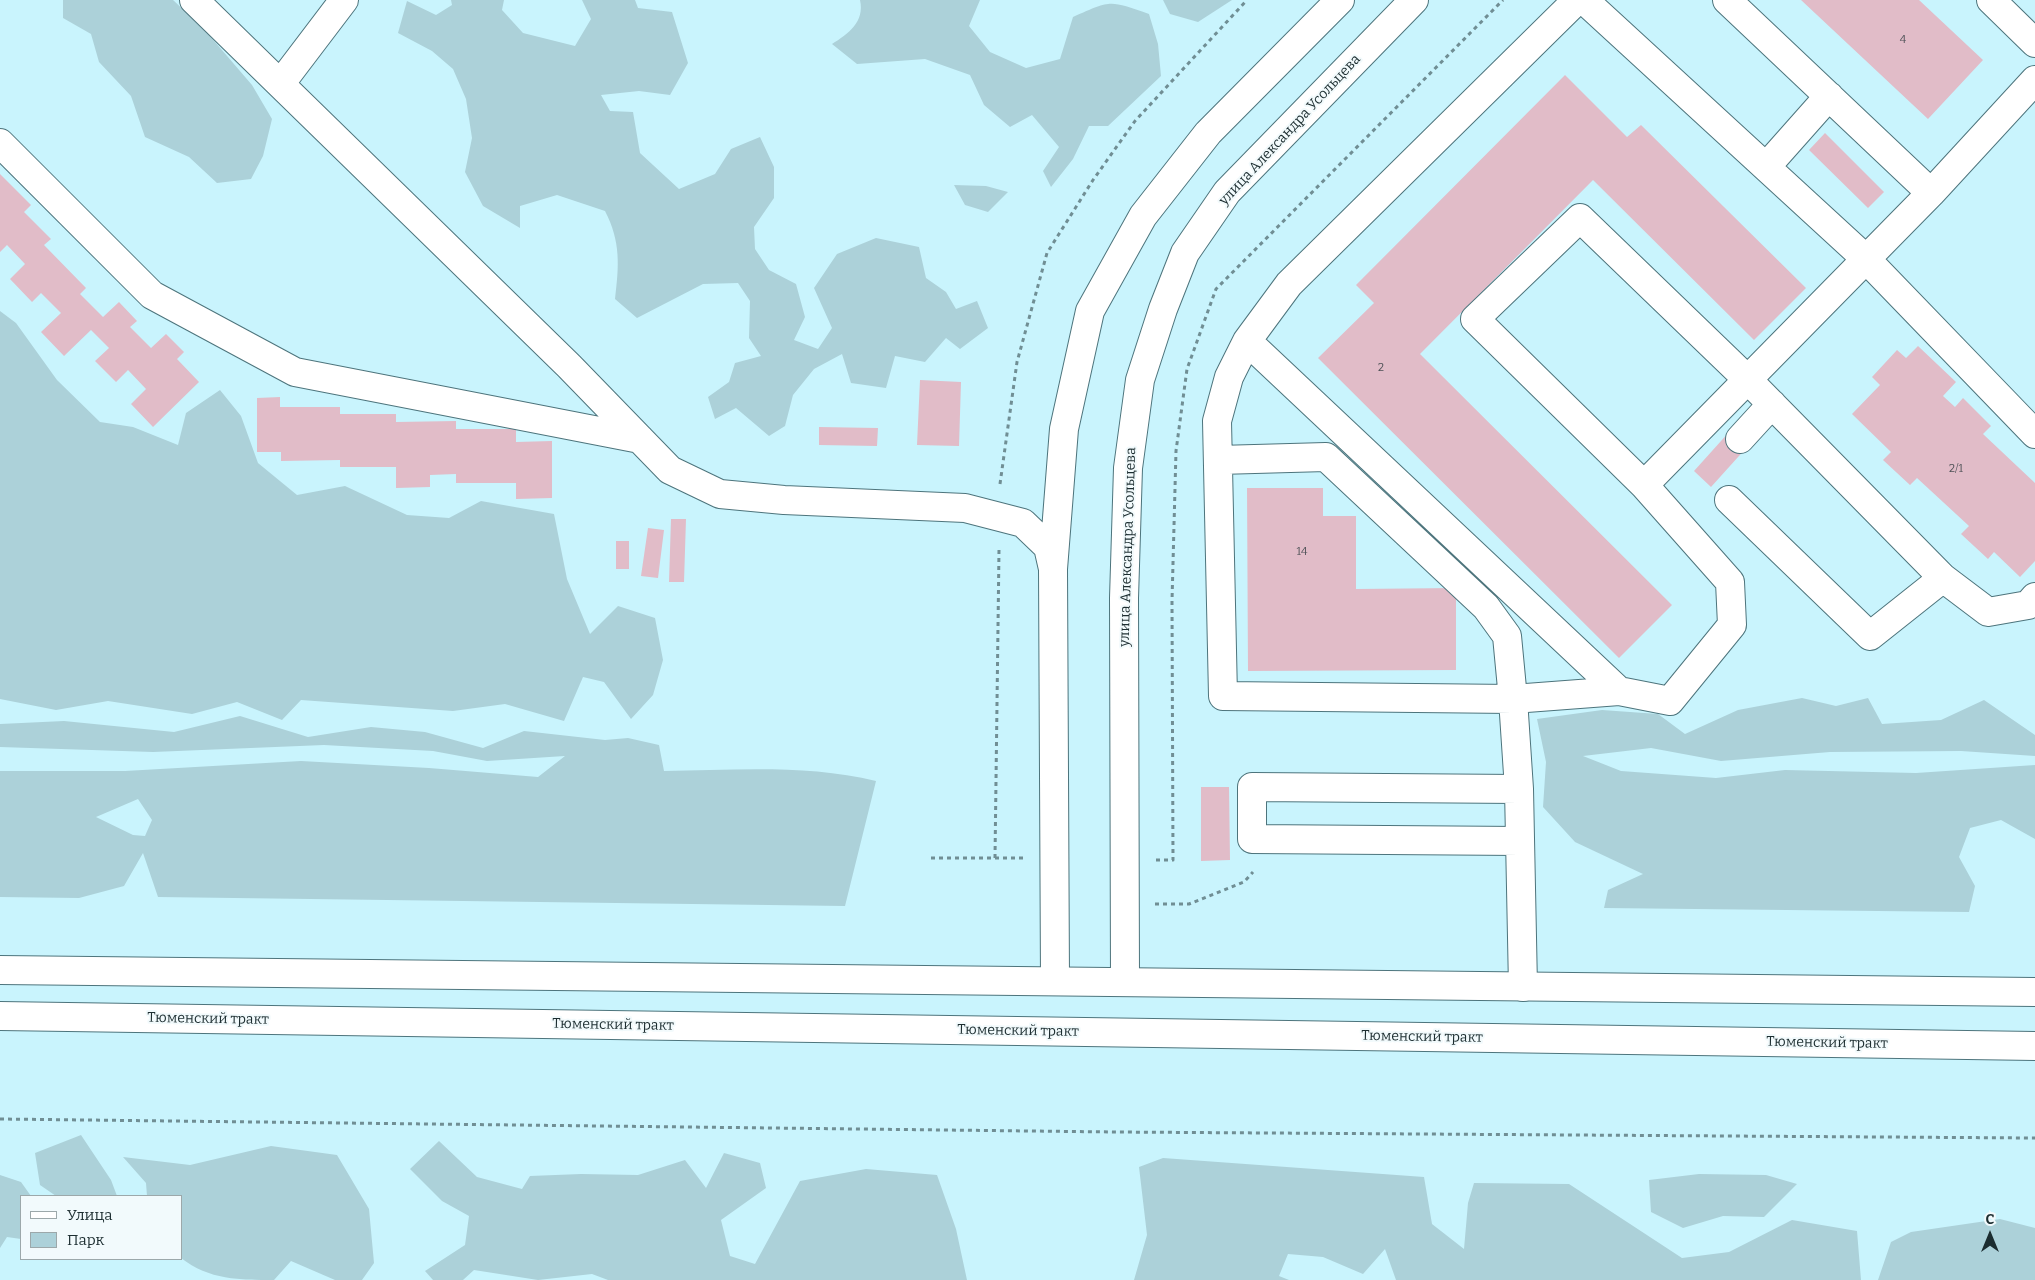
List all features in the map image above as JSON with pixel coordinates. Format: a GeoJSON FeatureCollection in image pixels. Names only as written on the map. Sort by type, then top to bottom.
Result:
{"type":"FeatureCollection","features":[{"type":"Feature","properties":{"kind":"main road"},"geometry":{"type":"LineString","coordinates":[[194,0],[281,83],[670,470],[720,494],[784,500],[964,508],[1023,523],[1048,547],[1053,569]]}},
{"type":"Feature","properties":{"kind":"main road"},"geometry":{"type":"LineString","coordinates":[[281,83],[344,0]]}},
{"type":"Feature","properties":{"kind":"main road"},"geometry":{"type":"LineString","coordinates":[[1055,981],[1053,569],[1064,429],[1090,311],[1143,216],[1208,133],[1340,0]]}},
{"type":"Feature","properties":{"kind":"main road","name":"улица Александра Усольцева"},"geometry":{"type":"LineString","coordinates":[[1124,982],[1124,598],[1128,468],[1140,380],[1163,309],[1185,253],[1227,192],[1414,0]]}},
{"type":"Feature","properties":{"kind":"main road"},"geometry":{"type":"LineString","coordinates":[[1576,0],[1289,284],[1247,341],[1228,377],[1217,421],[1223,696],[1513,699],[1618,690],[1670,701],[1732,624],[1730,582],[1644,486],[1474,319],[1580,218],[1747,379],[1943,578],[1988,612],[2028,605],[2035,597]]}},
{"type":"Feature","properties":{"kind":"main road"},"geometry":{"type":"LineString","coordinates":[[1584,0],[1866,260],[2035,434]]}},
{"type":"Feature","properties":{"kind":"main road"},"geometry":{"type":"LineString","coordinates":[[1727,0],[1931,193]]}},
{"type":"Feature","properties":{"kind":"main road"},"geometry":{"type":"LineString","coordinates":[[1991,0],[2035,43]]}},
{"type":"Feature","properties":{"kind":"main road"},"geometry":{"type":"LineString","coordinates":[[1644,486],[1931,193],[2035,80]]}},
{"type":"Feature","properties":{"kind":"main road"},"geometry":{"type":"LineString","coordinates":[[1766,167],[1808,135],[1828,96]]}},
{"type":"Feature","properties":{"kind":"main road"},"geometry":{"type":"LineString","coordinates":[[0,143],[152,295],[295,372],[640,439]]}},
{"type":"Feature","properties":{"kind":"main road"},"geometry":{"type":"LineString","coordinates":[[1247,341],[1618,690]]}},
{"type":"Feature","properties":{"kind":"main road"},"geometry":{"type":"LineString","coordinates":[[1740,439],[1772,404]]}},
{"type":"Feature","properties":{"kind":"main road"},"geometry":{"type":"LineString","coordinates":[[1219,460],[1326,457],[1486,607],[1507,636],[1519,789],[1523,987]]}},
{"type":"Feature","properties":{"kind":"main road"},"geometry":{"type":"LineString","coordinates":[[1729,500],[1870,636],[1943,578]]}},
{"type":"Feature","properties":{"kind":"main road"},"geometry":{"type":"LineString","coordinates":[[1519,789],[1252,787],[1252,840],[1520,841]]}},
{"type":"Feature","properties":{"kind":"main road"},"geometry":{"type":"LineString","coordinates":[[0,970],[2035,992]]}},
{"type":"Feature","properties":{"kind":"main road","name":"Тюменский тракт"},"geometry":{"type":"LineString","coordinates":[[0,1016],[2035,1046]]}},
{"type":"Feature","properties":{"kind":"path"},"geometry":{"type":"LineString","coordinates":[[1124,904],[1189,904],[1244,882],[1265,859],[1278,840]]}},
{"type":"Feature","properties":{"kind":"path"},"geometry":{"type":"LineString","coordinates":[[0,1119],[1116,1132],[2035,1138]]}},
{"type":"Feature","properties":{"kind":"green space"},"geometry":{"type":"Polygon","coordinates":[[[63,0],[173,0],[203,28],[252,85],[272,119],[263,156],[251,179],[217,183],[189,157],[145,137],[131,96],[99,62],[91,34],[63,18],[63,0]]]}},
{"type":"Feature","properties":{"kind":"green space"},"geometry":{"type":"Polygon","coordinates":[[[451,0],[504,0],[502,10],[523,33],[575,46],[591,19],[582,0],[635,0],[638,8],[672,12],[688,63],[670,95],[639,91],[601,95],[610,111],[633,112],[640,153],[679,189],[715,174],[731,149],[760,137],[774,167],[774,198],[754,227],[755,249],[769,270],[796,284],[805,317],[794,340],[818,349],[832,328],[814,288],[837,254],[876,238],[919,247],[926,278],[946,292],[956,309],[977,301],[988,328],[960,349],[946,338],[925,362],[895,356],[886,388],[851,383],[842,354],[814,369],[793,395],[785,426],[769,436],[736,408],[715,419],[708,397],[729,382],[735,363],[761,356],[749,338],[750,301],[738,283],[703,284],[637,318],[615,299],[618,254],[614,233],[605,211],[557,195],[520,206],[520,228],[483,206],[465,172],[472,138],[466,99],[453,69],[432,51],[398,33],[407,1],[436,15],[452,5],[451,0]]]}},
{"type":"Feature","properties":{"kind":"green space"},"geometry":{"type":"Polygon","coordinates":[[[860,0],[980,0],[969,26],[990,52],[1026,68],[1060,59],[1073,17],[1103,5],[1117,4],[1125,6],[1149,14],[1158,44],[1161,76],[1108,126],[1089,126],[1073,159],[1051,187],[1043,171],[1059,147],[1032,115],[1010,127],[984,105],[970,75],[925,59],[857,64],[832,44],[844,36],[858,21],[861,8],[860,0]]]}},
{"type":"Feature","properties":{"kind":"green space"},"geometry":{"type":"Polygon","coordinates":[[[1163,0],[1232,0],[1198,22],[1170,14],[1163,0]]]}},
{"type":"Feature","properties":{"kind":"green space"},"geometry":{"type":"Polygon","coordinates":[[[954,185],[986,186],[1008,192],[988,212],[965,205],[954,185]]]}},
{"type":"Feature","properties":{"kind":"green space"},"geometry":{"type":"Polygon","coordinates":[[[0,311],[16,323],[57,380],[100,422],[133,427],[178,445],[186,413],[220,390],[241,416],[258,463],[297,495],[345,486],[407,515],[449,518],[481,501],[554,514],[567,579],[590,634],[618,606],[655,618],[663,660],[653,695],[631,719],[604,682],[583,677],[564,721],[505,704],[453,711],[301,700],[282,720],[237,702],[192,714],[108,701],[56,710],[0,699],[0,311]]]}},
{"type":"Feature","properties":{"kind":"green space"},"geometry":{"type":"Polygon","coordinates":[[[1802,698],[1836,706],[1868,698],[1882,724],[1941,720],[1984,700],[2035,735],[2035,756],[1961,751],[1830,752],[1721,761],[1651,748],[1583,756],[1621,771],[1716,778],[1785,770],[1916,773],[2035,765],[2035,839],[2001,820],[1970,828],[1959,857],[1975,886],[1969,912],[1604,908],[1608,890],[1643,874],[1575,842],[1543,807],[1546,762],[1537,719],[1602,710],[1658,714],[1685,734],[1738,710],[1802,698]]]}},
{"type":"Feature","properties":{"kind":"green space"},"geometry":{"type":"Polygon","coordinates":[[[240,716],[308,737],[371,727],[425,732],[483,748],[524,731],[605,740],[628,738],[659,745],[664,771],[797,770],[824,772],[876,781],[845,906],[158,897],[143,853],[124,886],[79,898],[0,897],[0,771],[125,771],[301,761],[429,768],[538,777],[565,756],[487,761],[433,751],[324,745],[153,752],[0,747],[0,724],[64,721],[174,732],[240,716]],[[138,799],[96,817],[133,835],[145,836],[152,820],[138,799]]]}},
{"type":"Feature","properties":{"kind":"green space"},"geometry":{"type":"Polygon","coordinates":[[[81,1135],[111,1180],[117,1195],[55,1195],[40,1185],[35,1153],[81,1135]]]}},
{"type":"Feature","properties":{"kind":"green space"},"geometry":{"type":"Polygon","coordinates":[[[439,1141],[477,1177],[522,1189],[530,1176],[581,1174],[638,1175],[685,1160],[706,1188],[724,1153],[760,1163],[766,1188],[721,1220],[730,1256],[755,1264],[800,1181],[866,1169],[937,1175],[956,1229],[967,1280],[608,1280],[592,1274],[538,1280],[474,1270],[463,1280],[433,1280],[425,1271],[465,1245],[469,1216],[442,1201],[410,1169],[439,1141]]]}},
{"type":"Feature","properties":{"kind":"green space"},"geometry":{"type":"Polygon","coordinates":[[[271,1146],[337,1155],[369,1209],[374,1263],[362,1280],[335,1280],[291,1261],[274,1280],[237,1279],[203,1271],[182,1259],[182,1195],[147,1195],[146,1183],[123,1157],[190,1165],[271,1146]]]}},
{"type":"Feature","properties":{"kind":"green space"},"geometry":{"type":"Polygon","coordinates":[[[1163,1158],[1424,1177],[1432,1224],[1464,1249],[1468,1203],[1474,1183],[1569,1184],[1682,1258],[1729,1252],[1792,1220],[1857,1231],[1861,1280],[1396,1280],[1385,1249],[1363,1274],[1323,1257],[1288,1254],[1279,1276],[1289,1280],[1134,1280],[1147,1235],[1139,1167],[1163,1158]]]}},
{"type":"Feature","properties":{"kind":"green space"},"geometry":{"type":"Polygon","coordinates":[[[1699,1174],[1766,1175],[1797,1184],[1764,1217],[1723,1216],[1683,1228],[1651,1212],[1649,1180],[1699,1174]]]}},
{"type":"Feature","properties":{"kind":"green space"},"geometry":{"type":"Polygon","coordinates":[[[0,1175],[21,1182],[30,1195],[20,1195],[20,1239],[7,1237],[0,1248],[0,1175]]]}},
{"type":"Feature","properties":{"kind":"green space"},"geometry":{"type":"Polygon","coordinates":[[[2000,1219],[2035,1228],[2035,1280],[1878,1280],[1891,1242],[1911,1232],[2000,1219]]]}},
{"type":"Feature","properties":{"kind":"building"},"geometry":{"type":"Polygon","coordinates":[[[1801,0],[1919,0],[1983,60],[1928,119],[1801,0]]]}},
{"type":"Feature","properties":{"kind":"building"},"geometry":{"type":"Polygon","coordinates":[[[1565,75],[1627,137],[1641,125],[1806,288],[1754,340],[1593,180],[1420,354],[1672,605],[1619,658],[1318,358],[1374,303],[1356,285],[1565,75]]]}},
{"type":"Feature","properties":{"kind":"building"},"geometry":{"type":"Polygon","coordinates":[[[1825,133],[1884,192],[1868,208],[1809,150],[1825,133]]]}},
{"type":"Feature","properties":{"kind":"building"},"geometry":{"type":"Polygon","coordinates":[[[0,174],[31,205],[24,212],[51,239],[44,245],[86,288],[80,294],[103,317],[119,302],[137,321],[130,327],[151,348],[166,334],[184,352],[177,359],[199,382],[153,427],[131,404],[146,389],[128,370],[116,382],[95,361],[109,348],[91,330],[64,356],[41,332],[61,313],[41,293],[32,302],[10,279],[25,264],[7,245],[0,252],[0,174]]]}},
{"type":"Feature","properties":{"kind":"building"},"geometry":{"type":"Polygon","coordinates":[[[1918,346],[1956,382],[1943,396],[1955,407],[1963,398],[1991,426],[1983,434],[2035,483],[2035,561],[2020,577],[1994,552],[1988,559],[1961,534],[1969,526],[1917,478],[1910,485],[1883,460],[1891,452],[1852,414],[1880,385],[1872,377],[1897,350],[1906,358],[1918,346]]]}},
{"type":"Feature","properties":{"kind":"building"},"geometry":{"type":"Polygon","coordinates":[[[920,380],[961,382],[959,446],[917,445],[920,380]]]}},
{"type":"Feature","properties":{"kind":"building"},"geometry":{"type":"Polygon","coordinates":[[[280,397],[280,407],[340,407],[340,414],[396,414],[396,422],[456,421],[456,429],[516,429],[516,442],[552,441],[552,498],[516,499],[516,483],[456,483],[456,474],[430,475],[430,487],[396,488],[396,467],[340,467],[340,460],[281,461],[281,452],[257,452],[257,398],[280,397]]]}},
{"type":"Feature","properties":{"kind":"building"},"geometry":{"type":"Polygon","coordinates":[[[819,427],[878,428],[877,446],[819,445],[819,427]]]}},
{"type":"Feature","properties":{"kind":"building"},"geometry":{"type":"Polygon","coordinates":[[[1730,431],[1748,446],[1711,487],[1694,471],[1730,431]]]}},
{"type":"Feature","properties":{"kind":"building"},"geometry":{"type":"Polygon","coordinates":[[[1247,488],[1323,488],[1323,516],[1356,516],[1356,589],[1456,588],[1456,670],[1248,671],[1247,488]]]}},
{"type":"Feature","properties":{"kind":"building"},"geometry":{"type":"Polygon","coordinates":[[[671,519],[686,519],[684,582],[669,582],[671,519]]]}},
{"type":"Feature","properties":{"kind":"building"},"geometry":{"type":"Polygon","coordinates":[[[648,528],[664,530],[658,578],[641,576],[648,528]]]}},
{"type":"Feature","properties":{"kind":"building"},"geometry":{"type":"Polygon","coordinates":[[[616,541],[629,541],[629,569],[616,569],[616,541]]]}},
{"type":"Feature","properties":{"kind":"building"},"geometry":{"type":"Polygon","coordinates":[[[1201,787],[1229,787],[1230,860],[1201,861],[1201,787]]]}}]}
